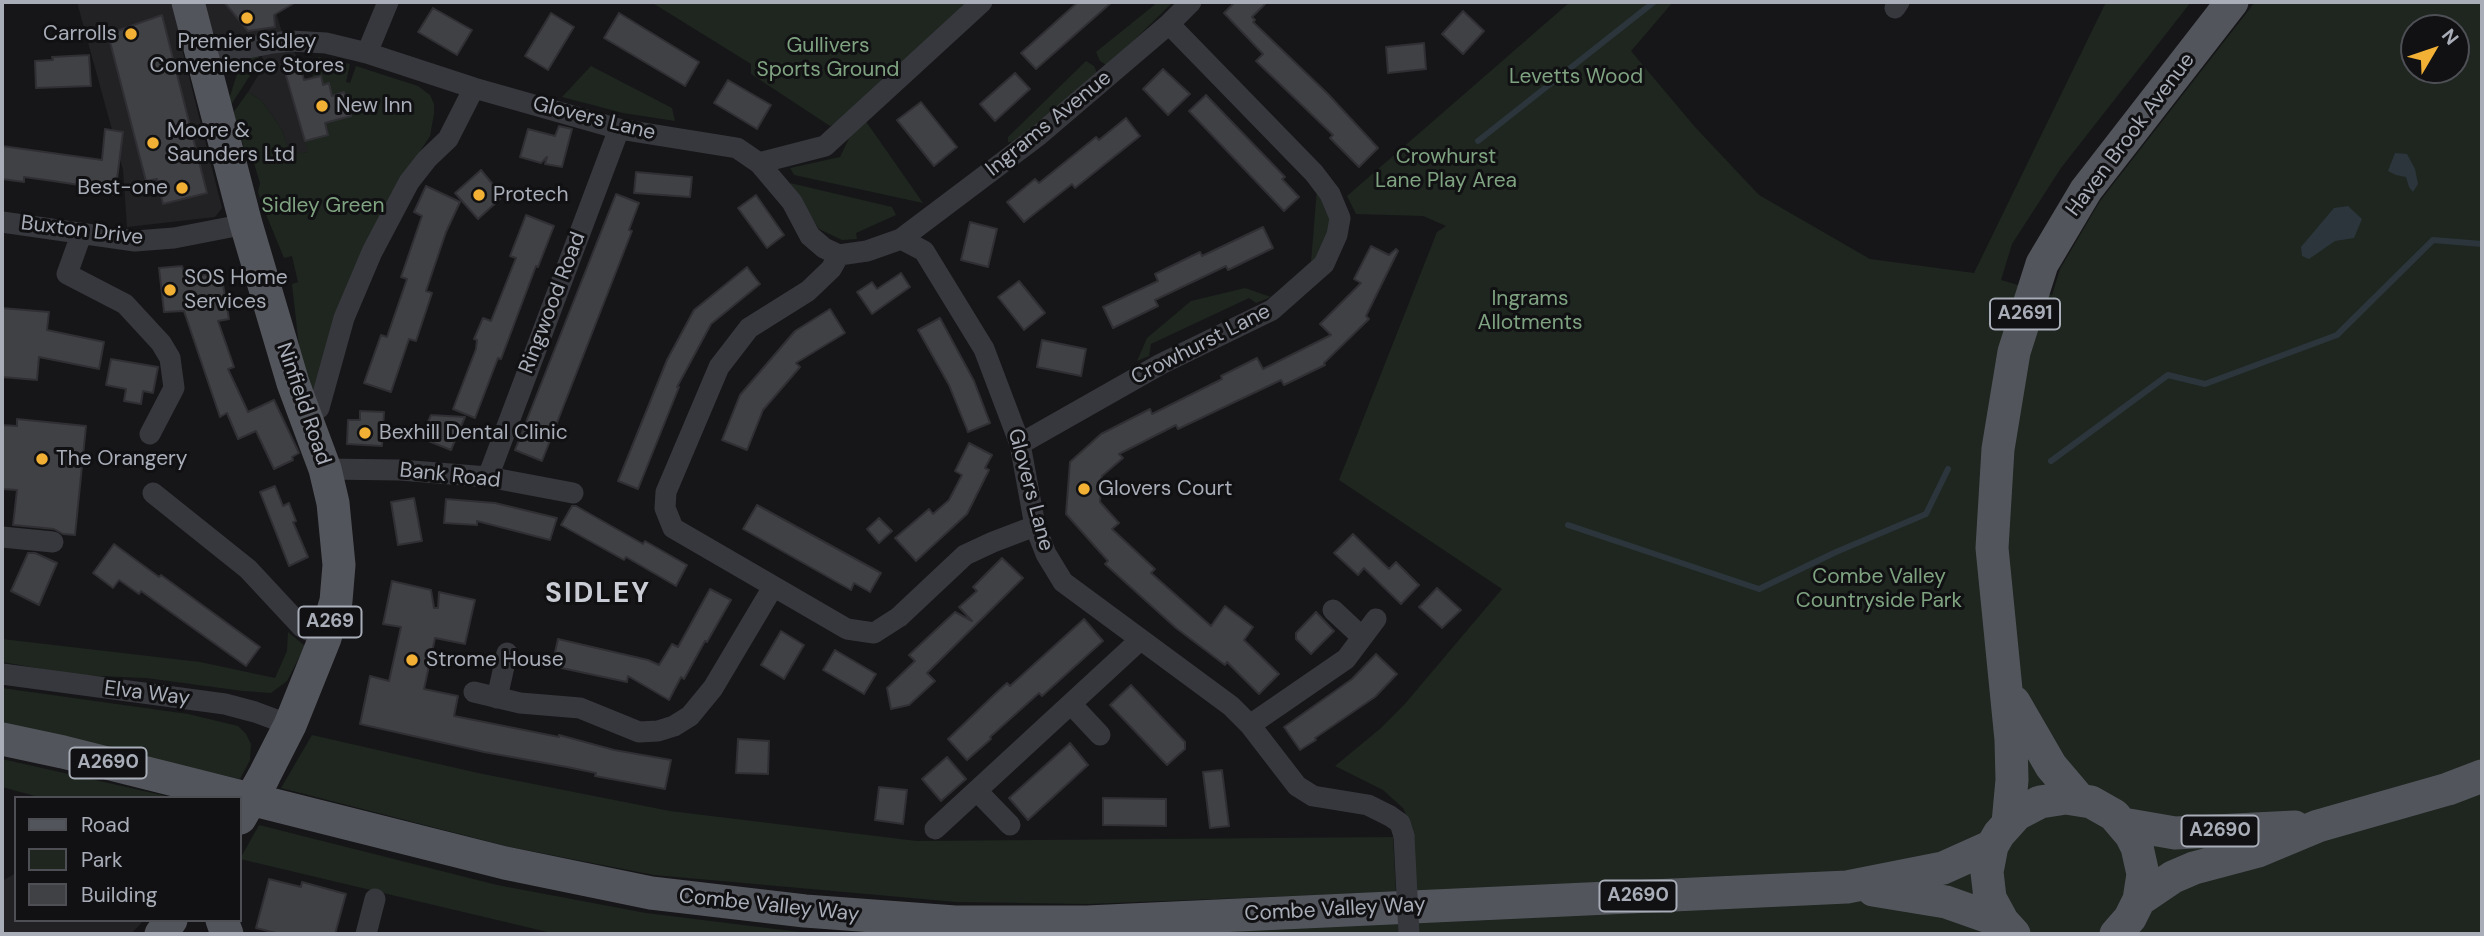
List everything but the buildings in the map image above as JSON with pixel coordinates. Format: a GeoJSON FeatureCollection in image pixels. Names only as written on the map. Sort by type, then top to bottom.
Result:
{"type":"FeatureCollection","features":[{"type":"Feature","properties":{"kind":"main road","name":"Ninfield Road"},"geometry":{"type":"LineString","coordinates":[[188,2],[246,224],[293,383],[325,469],[333,503],[339,565],[337,601],[290,725]]}},
{"type":"Feature","properties":{"kind":"main road","name":"Haven Brook Avenue"},"geometry":{"type":"LineString","coordinates":[[2008,928],[1990,898],[1987,872],[2000,834],[2012,780],[2011,740],[1992,548],[1998,449],[2009,376],[2020,330],[2042,264],[2086,190],[2232,2]]}},
{"type":"Feature","properties":{"kind":"main road","name":"Haven Brook Avenue"},"geometry":{"type":"LineString","coordinates":[[2006,688],[2051,766],[2079,799]]}},
{"type":"Feature","properties":{"kind":"main road","name":"A269"},"geometry":{"type":"LineString","coordinates":[[242,815],[290,725]]}},
{"type":"Feature","properties":{"kind":"main road","name":"Combe Valley Way"},"geometry":{"type":"LineString","coordinates":[[2,739],[238,796]]}},
{"type":"Feature","properties":{"kind":"main road","name":"A2690"},"geometry":{"type":"LineString","coordinates":[[2139,900],[2173,877],[2194,868],[2258,851],[2318,826],[2448,789],[2482,776]]}},
{"type":"Feature","properties":{"kind":"main road","name":"Combe Valley Way"},"geometry":{"type":"LineString","coordinates":[[242,797],[505,863],[651,894],[805,911],[955,922],[1087,922],[1847,887],[1943,868],[2000,834],[2028,807],[2053,799],[2079,799]]}},
{"type":"Feature","properties":{"kind":"main road"},"geometry":{"type":"LineString","coordinates":[[2079,799],[2103,808],[2123,824],[2137,847],[2141,860],[2143,874],[2139,900],[2130,918],[2117,934]]}},
{"type":"Feature","properties":{"kind":"main road","name":"A2690"},"geometry":{"type":"LineString","coordinates":[[2123,824],[2175,833],[2318,826]]}},
{"type":"Feature","properties":{"kind":"main road","name":"Combe Valley Way"},"geometry":{"type":"LineString","coordinates":[[1847,887],[1946,902],[2008,928]]}},
{"type":"Feature","properties":{"kind":"street"},"geometry":{"type":"LineString","coordinates":[[368,53],[388,2]]}},
{"type":"Feature","properties":{"kind":"street"},"geometry":{"type":"LineString","coordinates":[[759,163],[825,146],[982,2]]}},
{"type":"Feature","properties":{"kind":"street","name":"Ingrams Avenue"},"geometry":{"type":"LineString","coordinates":[[901,239],[1038,135],[1169,24],[1191,2]]}},
{"type":"Feature","properties":{"kind":"street","name":"Crowhurst Lane"},"geometry":{"type":"LineString","coordinates":[[1020,444],[1161,364],[1272,310],[1324,264],[1337,235],[1340,218],[1322,183],[1169,24]]}},
{"type":"Feature","properties":{"kind":"street","name":"Glovers Lane"},"geometry":{"type":"LineString","coordinates":[[202,57],[291,41],[326,43],[368,53],[474,89],[619,130],[737,148],[759,163],[792,202],[810,236],[839,255]]}},
{"type":"Feature","properties":{"kind":"street"},"geometry":{"type":"LineString","coordinates":[[305,414],[319,408],[344,318],[372,252],[409,182],[427,159],[449,139],[474,89]]}},
{"type":"Feature","properties":{"kind":"street","name":"Ringwood Road"},"geometry":{"type":"LineString","coordinates":[[488,477],[619,130]]}},
{"type":"Feature","properties":{"kind":"street","name":"Buxton Drive"},"geometry":{"type":"LineString","coordinates":[[2,222],[135,241],[174,238],[246,224]]}},
{"type":"Feature","properties":{"kind":"street"},"geometry":{"type":"LineString","coordinates":[[81,235],[67,274],[125,304],[161,343],[170,358],[174,388],[150,434]]}},
{"type":"Feature","properties":{"kind":"street","name":"Glovers Lane"},"geometry":{"type":"LineString","coordinates":[[901,239],[924,251],[984,349],[1020,444],[1035,526],[1046,554],[1063,582],[1231,706],[1250,725],[1297,786],[1313,796],[1368,805],[1400,823],[1404,836],[1409,934]]}},
{"type":"Feature","properties":{"kind":"street"},"geometry":{"type":"LineString","coordinates":[[901,239],[867,251],[839,255],[831,269],[808,291],[749,328],[737,342],[719,367],[666,492],[665,508],[673,528],[846,629],[873,633],[899,617],[965,555],[1035,526]]}},
{"type":"Feature","properties":{"kind":"street","name":"Bank Road"},"geometry":{"type":"LineString","coordinates":[[325,469],[400,470],[488,477],[573,493]]}},
{"type":"Feature","properties":{"kind":"street"},"geometry":{"type":"LineString","coordinates":[[153,493],[248,569],[302,627],[325,638]]}},
{"type":"Feature","properties":{"kind":"street"},"geometry":{"type":"LineString","coordinates":[[2,537],[53,542]]}},
{"type":"Feature","properties":{"kind":"street"},"geometry":{"type":"LineString","coordinates":[[474,692],[520,703],[580,708],[639,732],[658,732],[690,716],[713,688],[773,587]]}},
{"type":"Feature","properties":{"kind":"street"},"geometry":{"type":"LineString","coordinates":[[1333,610],[1362,638]]}},
{"type":"Feature","properties":{"kind":"street"},"geometry":{"type":"LineString","coordinates":[[1250,725],[1346,659],[1376,619]]}},
{"type":"Feature","properties":{"kind":"street"},"geometry":{"type":"LineString","coordinates":[[935,829],[1140,640]]}},
{"type":"Feature","properties":{"kind":"street"},"geometry":{"type":"LineString","coordinates":[[497,698],[507,653]]}},
{"type":"Feature","properties":{"kind":"street","name":"Elva Way"},"geometry":{"type":"LineString","coordinates":[[2,674],[225,704],[290,725]]}},
{"type":"Feature","properties":{"kind":"street"},"geometry":{"type":"LineString","coordinates":[[1071,704],[1100,735]]}},
{"type":"Feature","properties":{"kind":"street"},"geometry":{"type":"LineString","coordinates":[[977,791],[1010,825]]}},
{"type":"Feature","properties":{"kind":"street"},"geometry":{"type":"LineString","coordinates":[[366,934],[375,899]]}},
{"type":"Feature","properties":{"kind":"shaded area"},"geometry":{"type":"Polygon","coordinates":[[[77,2],[273,2],[283,36],[298,58],[304,80],[321,76],[324,85],[409,94],[308,152],[290,155],[283,132],[274,118],[261,100],[248,92],[264,66],[258,38],[227,42],[208,29],[179,37],[222,208],[215,217],[127,227],[123,170],[77,2]]]}},
{"type":"Feature","properties":{"kind":"shaded area"},"geometry":{"type":"Polygon","coordinates":[[[2395,153],[2407,154],[2415,169],[2418,184],[2413,192],[2406,177],[2388,171],[2395,153]]]}},
{"type":"Feature","properties":{"kind":"shaded area"},"geometry":{"type":"Polygon","coordinates":[[[2348,206],[2362,219],[2354,238],[2335,241],[2309,259],[2302,256],[2301,247],[2334,208],[2348,206]]]}},
{"type":"Feature","properties":{"kind":"shaded area"},"geometry":{"type":"Polygon","coordinates":[[[14,874],[14,922],[142,922],[131,934],[2,934],[2,881],[14,874]]]}},
{"type":"Feature","properties":{"kind":"green space","name":"Gullivers Sports Ground"},"geometry":{"type":"Polygon","coordinates":[[[651,2],[972,2],[850,115],[830,126],[751,74],[751,64],[651,2]]]}},
{"type":"Feature","properties":{"kind":"green space"},"geometry":{"type":"Polygon","coordinates":[[[1158,2],[1173,2],[1108,66],[1100,61],[1096,52],[1158,2]]]}},
{"type":"Feature","properties":{"kind":"green space","name":"Combe Valley Countryside Park"},"geometry":{"type":"Polygon","coordinates":[[[1570,2],[1673,2],[1631,51],[1695,127],[1759,195],[1870,259],[1974,273],[2106,2],[2191,2],[2061,168],[2012,244],[2001,280],[2052,295],[2060,269],[2100,201],[2255,2],[2482,2],[2482,934],[1419,934],[1409,821],[1403,808],[1383,790],[1335,766],[1404,705],[1502,589],[1339,480],[1437,232],[1446,226],[1423,216],[1356,214],[1347,196],[1570,2]]]}},
{"type":"Feature","properties":{"kind":"green space"},"geometry":{"type":"Polygon","coordinates":[[[258,56],[260,60],[231,105],[229,99],[237,74],[234,72],[237,60],[258,56]]]}},
{"type":"Feature","properties":{"kind":"green space","name":"Sidley Green"},"geometry":{"type":"Polygon","coordinates":[[[318,57],[350,64],[346,82],[350,83],[356,66],[418,86],[430,95],[434,114],[430,136],[415,159],[319,388],[311,388],[299,347],[292,284],[298,282],[292,256],[284,258],[258,192],[260,183],[253,160],[246,155],[238,127],[239,121],[236,121],[233,113],[248,92],[261,100],[274,118],[283,132],[290,154],[308,152],[305,141],[328,135],[325,123],[351,116],[344,92],[332,96],[329,84],[323,85],[321,76],[312,78],[318,57]]]}},
{"type":"Feature","properties":{"kind":"green space"},"geometry":{"type":"Polygon","coordinates":[[[1086,61],[1094,66],[1098,75],[1014,142],[1008,142],[1008,137],[1086,61]]]}},
{"type":"Feature","properties":{"kind":"green space"},"geometry":{"type":"Polygon","coordinates":[[[591,66],[672,108],[675,121],[623,113],[562,97],[591,66]]]}},
{"type":"Feature","properties":{"kind":"green space"},"geometry":{"type":"Polygon","coordinates":[[[865,120],[923,203],[794,175],[790,168],[840,157],[852,132],[865,120]]]}},
{"type":"Feature","properties":{"kind":"green space"},"geometry":{"type":"Polygon","coordinates":[[[790,183],[892,207],[896,215],[856,233],[857,239],[842,240],[819,229],[790,183]]]}},
{"type":"Feature","properties":{"kind":"green space"},"geometry":{"type":"Polygon","coordinates":[[[1317,189],[1333,220],[1320,256],[1311,262],[1317,189]]]}},
{"type":"Feature","properties":{"kind":"green space"},"geometry":{"type":"Polygon","coordinates":[[[1245,288],[1271,297],[1256,303],[1249,298],[1151,344],[1149,356],[1137,361],[1147,338],[1191,301],[1245,288]]]}},
{"type":"Feature","properties":{"kind":"green space"},"geometry":{"type":"Polygon","coordinates":[[[288,632],[305,646],[287,681],[271,693],[146,678],[77,675],[2,662],[2,639],[200,662],[275,678],[287,651],[288,632]]]}},
{"type":"Feature","properties":{"kind":"green space"},"geometry":{"type":"Polygon","coordinates":[[[2,688],[188,714],[238,726],[251,744],[250,760],[240,779],[2,725],[2,688]]]}},
{"type":"Feature","properties":{"kind":"green space"},"geometry":{"type":"Polygon","coordinates":[[[312,735],[478,773],[670,811],[917,841],[1393,837],[1396,892],[1088,904],[956,902],[654,875],[510,847],[281,788],[312,735]]]}},
{"type":"Feature","properties":{"kind":"green space"},"geometry":{"type":"Polygon","coordinates":[[[2,759],[166,796],[35,796],[2,787],[2,759]]]}},
{"type":"Feature","properties":{"kind":"green space"},"geometry":{"type":"Polygon","coordinates":[[[259,825],[497,885],[646,913],[808,933],[852,934],[556,934],[242,859],[259,825]]]}},
{"type":"Feature","properties":{"kind":"green space"},"geometry":{"type":"Polygon","coordinates":[[[1398,922],[1399,934],[1131,934],[1398,922]]]}},
{"type":"Feature","properties":{"kind":"waterway"},"geometry":{"type":"LineString","coordinates":[[1478,141],[1654,2]]}},
{"type":"Feature","properties":{"kind":"waterway"},"geometry":{"type":"LineString","coordinates":[[2051,461],[2168,375],[2205,384],[2337,335],[2433,240],[2482,244]]}},
{"type":"Feature","properties":{"kind":"waterway"},"geometry":{"type":"LineString","coordinates":[[1568,525],[1759,589],[1836,552],[1926,514],[1948,469]]}},
{"type":"Feature","properties":{"kind":"place","name":"Premier Sidley Convenience Stores"},"geometry":{"type":"Point","coordinates":[247,18]}},
{"type":"Feature","properties":{"kind":"place","name":"Carrolls"},"geometry":{"type":"Point","coordinates":[131,34]}},
{"type":"Feature","properties":{"kind":"place","name":"New Inn"},"geometry":{"type":"Point","coordinates":[322,106]}},
{"type":"Feature","properties":{"kind":"place","name":"Moore & Saunders Ltd"},"geometry":{"type":"Point","coordinates":[153,143]}},
{"type":"Feature","properties":{"kind":"place","name":"Best-one"},"geometry":{"type":"Point","coordinates":[182,188]}},
{"type":"Feature","properties":{"kind":"place","name":"Protech"},"geometry":{"type":"Point","coordinates":[479,195]}},
{"type":"Feature","properties":{"kind":"place","name":"SOS Home Services"},"geometry":{"type":"Point","coordinates":[170,290]}},
{"type":"Feature","properties":{"kind":"place","name":"Bexhill Dental Clinic"},"geometry":{"type":"Point","coordinates":[365,433]}},
{"type":"Feature","properties":{"kind":"place","name":"The Orangery"},"geometry":{"type":"Point","coordinates":[42,459]}},
{"type":"Feature","properties":{"kind":"place","name":"Glovers Court"},"geometry":{"type":"Point","coordinates":[1084,489]}},
{"type":"Feature","properties":{"kind":"place","name":"Strome House"},"geometry":{"type":"Point","coordinates":[412,660]}},
{"type":"Feature","properties":{"kind":"district","name":"SIDLEY"},"geometry":{"type":"Point","coordinates":[598,595]}},
{"type":"Feature","properties":{"kind":"park label","name":"Levetts Wood"},"geometry":{"type":"Point","coordinates":[1576,77]}},
{"type":"Feature","properties":{"kind":"park label","name":"Crowhurst Lane Play Area"},"geometry":{"type":"Point","coordinates":[1446,169]}},
{"type":"Feature","properties":{"kind":"park label","name":"Ingrams Allotments"},"geometry":{"type":"Point","coordinates":[1530,311]}}]}
